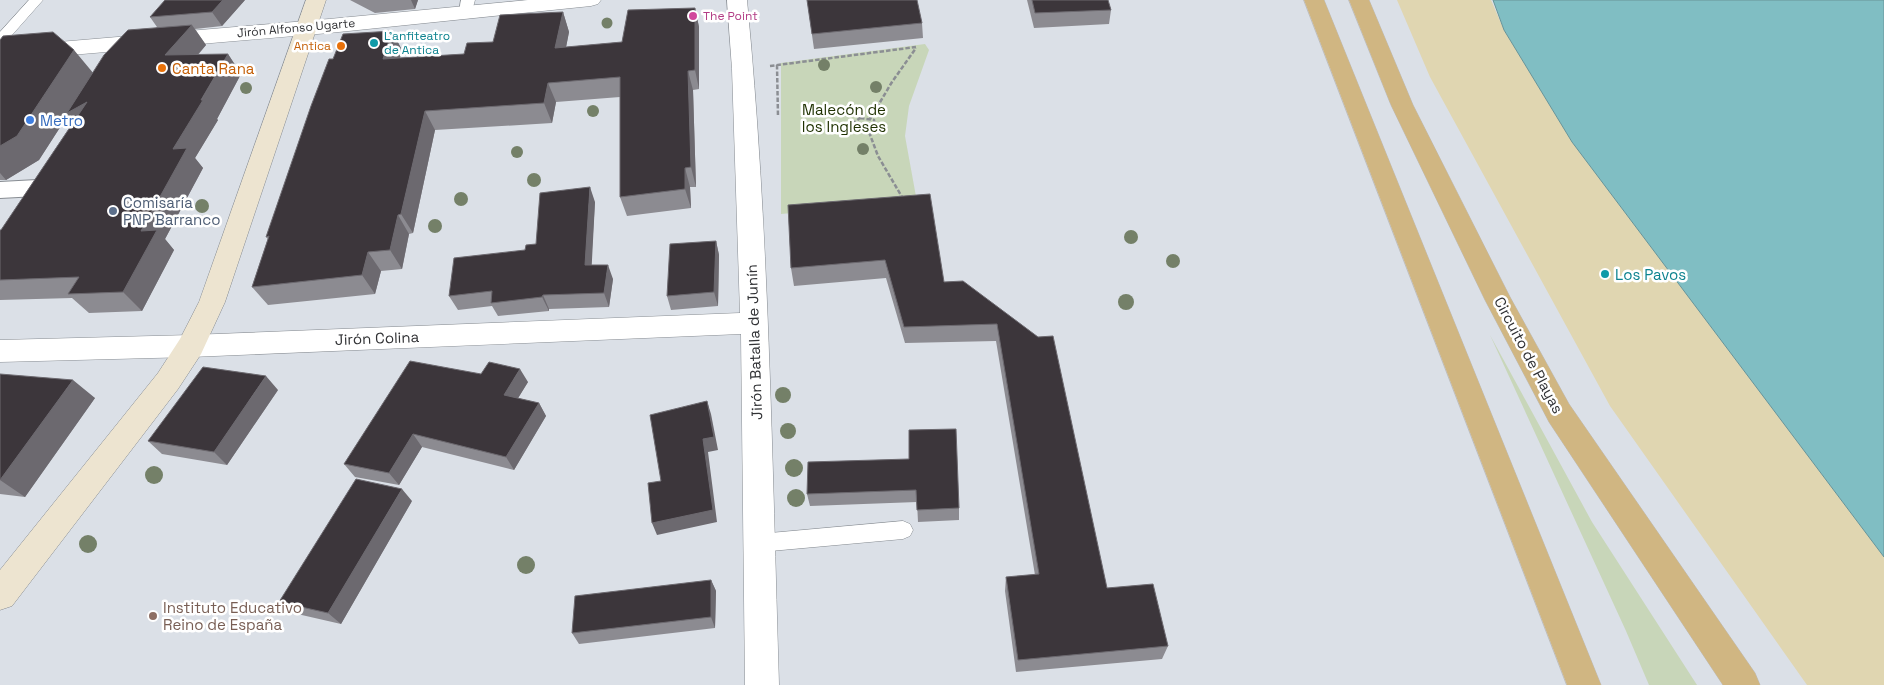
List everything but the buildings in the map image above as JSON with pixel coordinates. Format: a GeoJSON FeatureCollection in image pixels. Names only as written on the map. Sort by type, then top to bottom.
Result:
{"type":"FeatureCollection","features":[{"type":"Feature","properties":{"kind":"highway"},"geometry":{"type":"LineString","coordinates":[[1314,0],[1584,685]]}},
{"type":"Feature","properties":{"kind":"highway","name":"Circuito de Playas"},"geometry":{"type":"LineString","coordinates":[[1359,0],[1402,105],[1498,300],[1559,413],[1743,685]]}},
{"type":"Feature","properties":{"kind":"main road"},"geometry":{"type":"LineString","coordinates":[[0,596],[168,381],[191,346],[212,302],[316,0]]}},
{"type":"Feature","properties":{"kind":"street","name":"Jirón Alfonso Ugarte"},"geometry":{"type":"LineString","coordinates":[[0,54],[306,27],[467,6],[591,0]]}},
{"type":"Feature","properties":{"kind":"street","name":"Jirón Batalla de Junín"},"geometry":{"type":"LineString","coordinates":[[737,0],[743,69],[754,323],[762,685]]}},
{"type":"Feature","properties":{"kind":"street"},"geometry":{"type":"LineString","coordinates":[[112,67],[128,42]]}},
{"type":"Feature","properties":{"kind":"street"},"geometry":{"type":"LineString","coordinates":[[0,190],[42,180]]}},
{"type":"Feature","properties":{"kind":"street"},"geometry":{"type":"LineString","coordinates":[[21,210],[42,180]]}},
{"type":"Feature","properties":{"kind":"street","name":"Jirón Colina"},"geometry":{"type":"LineString","coordinates":[[0,351],[191,346],[754,323]]}},
{"type":"Feature","properties":{"kind":"lane"},"geometry":{"type":"LineString","coordinates":[[0,40],[36,0]]}},
{"type":"Feature","properties":{"kind":"lane"},"geometry":{"type":"LineString","coordinates":[[0,23],[15,23]]}},
{"type":"Feature","properties":{"kind":"lane"},"geometry":{"type":"LineString","coordinates":[[760,543],[903,530]]}},
{"type":"Feature","properties":{"kind":"path"},"geometry":{"type":"LineString","coordinates":[[743,69],[916,47],[870,119]]}},
{"type":"Feature","properties":{"kind":"path"},"geometry":{"type":"LineString","coordinates":[[864,118],[874,120],[876,126],[869,132],[858,132],[852,126],[856,120],[864,118]]}},
{"type":"Feature","properties":{"kind":"path"},"geometry":{"type":"LineString","coordinates":[[869,132],[878,156],[902,197],[892,198]]}},
{"type":"Feature","properties":{"kind":"green space","name":"Malecón de los Ingleses"},"geometry":{"type":"Polygon","coordinates":[[[925,44],[929,50],[909,106],[905,136],[917,202],[781,214],[781,63],[925,44]]]}},
{"type":"Feature","properties":{"kind":"green space"},"geometry":{"type":"Polygon","coordinates":[[[1490,335],[1592,522],[1697,685],[1649,685],[1490,335]]]}},
{"type":"Feature","properties":{"kind":"sand","name":"Los Pavos"},"geometry":{"type":"Polygon","coordinates":[[[1397,0],[1491,0],[1504,30],[1572,142],[1884,557],[1884,685],[1807,685],[1610,406],[1430,77],[1397,0]]]}},
{"type":"Feature","properties":{"kind":"water"},"geometry":{"type":"Polygon","coordinates":[[[1493,0],[1884,0],[1884,557],[1572,142],[1504,30],[1493,0]]]}},
{"type":"Feature","properties":{"kind":"place","name":"The Point"},"geometry":{"type":"Point","coordinates":[693,16]}},
{"type":"Feature","properties":{"kind":"place","name":"L'anfiteatro de Antica"},"geometry":{"type":"Point","coordinates":[374,43]}},
{"type":"Feature","properties":{"kind":"place","name":"Antica"},"geometry":{"type":"Point","coordinates":[341,46]}},
{"type":"Feature","properties":{"kind":"place","name":"Canta Rana"},"geometry":{"type":"Point","coordinates":[162,68]}},
{"type":"Feature","properties":{"kind":"place","name":"Metro"},"geometry":{"type":"Point","coordinates":[30,120]}},
{"type":"Feature","properties":{"kind":"place","name":"Comisaría PNP Barranco"},"geometry":{"type":"Point","coordinates":[113,211]}},
{"type":"Feature","properties":{"kind":"place","name":"Los Pavos"},"geometry":{"type":"Point","coordinates":[1605,274]}},
{"type":"Feature","properties":{"kind":"place","name":"Instituto Educativo Reino de España"},"geometry":{"type":"Point","coordinates":[153,616]}}]}
